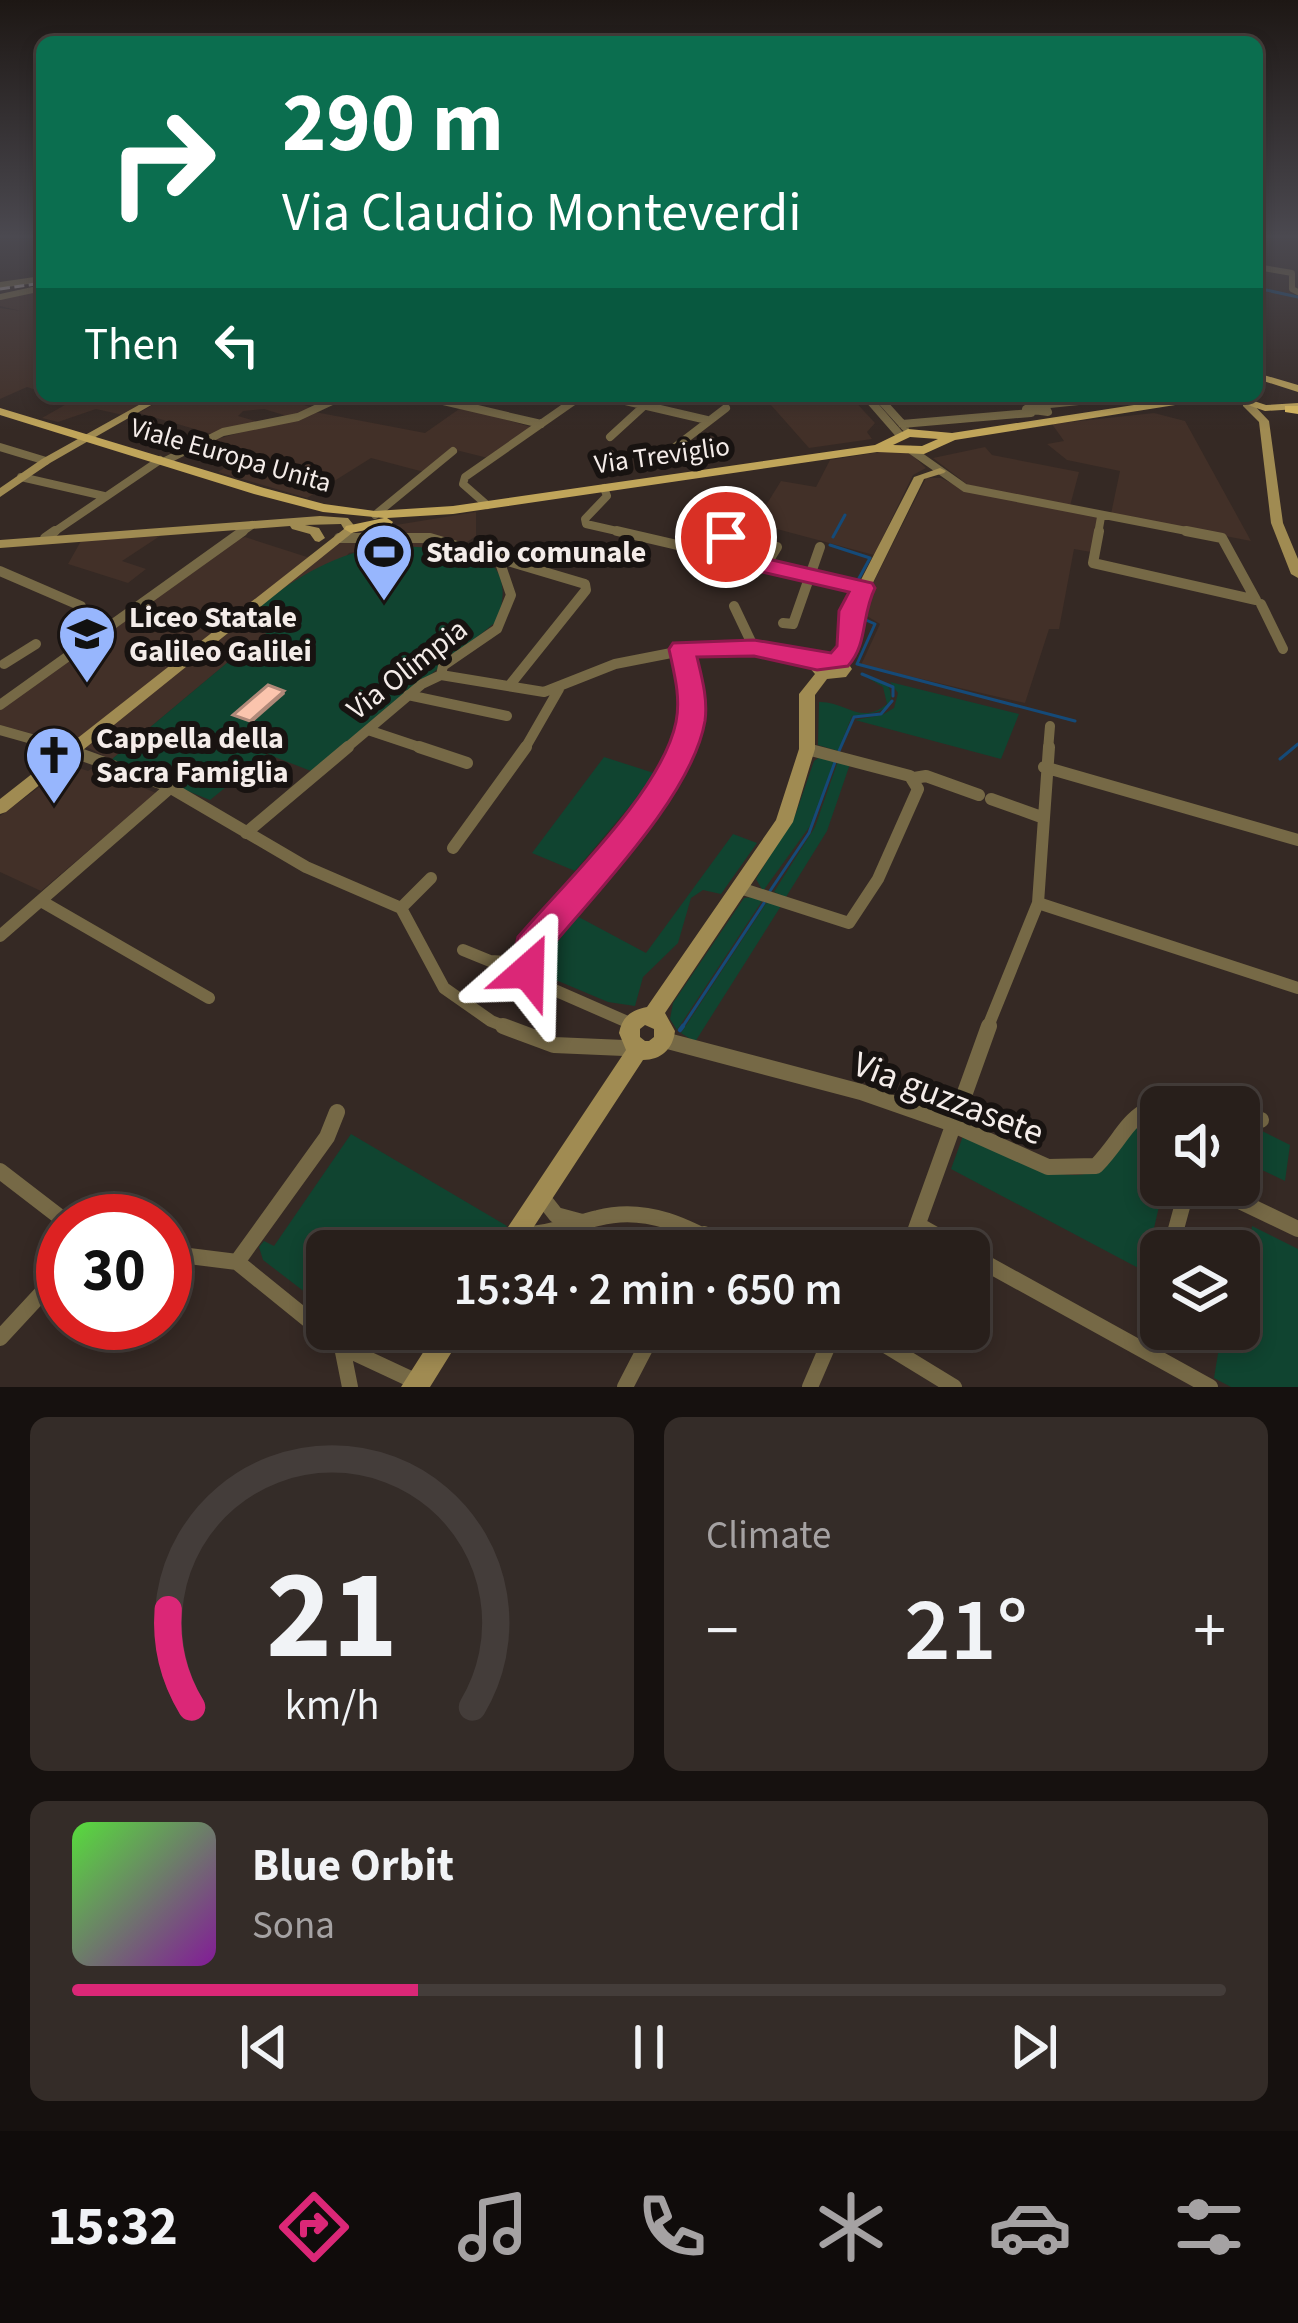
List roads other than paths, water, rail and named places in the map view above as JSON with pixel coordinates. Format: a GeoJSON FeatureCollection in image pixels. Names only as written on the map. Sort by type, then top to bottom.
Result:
{"type":"FeatureCollection","features":[{"type":"Feature","properties":{"kind":"main road"},"geometry":{"type":"LineString","coordinates":[[1263,377],[1295,387]]}},
{"type":"Feature","properties":{"kind":"main road"},"geometry":{"type":"LineString","coordinates":[[907,437],[952,437],[1212,402]]}},
{"type":"Feature","properties":{"kind":"main road"},"geometry":{"type":"LineString","coordinates":[[1245,402],[1291,409]]}},
{"type":"Feature","properties":{"kind":"main road","name":"Viale Europa Unita"},"geometry":{"type":"LineString","coordinates":[[0,411],[259,491],[332,525],[375,515],[454,510]]}},
{"type":"Feature","properties":{"kind":"main road"},"geometry":{"type":"LineString","coordinates":[[907,437],[928,451],[952,437]]}},
{"type":"Feature","properties":{"kind":"main road","name":"Via Treviglio"},"geometry":{"type":"LineString","coordinates":[[454,510],[605,492],[877,448],[907,437]]}},
{"type":"Feature","properties":{"kind":"main road"},"geometry":{"type":"LineString","coordinates":[[259,491],[323,514],[332,525],[428,513]]}},
{"type":"Feature","properties":{"kind":"street"},"geometry":{"type":"LineString","coordinates":[[0,493],[46,461],[151,402]]}},
{"type":"Feature","properties":{"kind":"street"},"geometry":{"type":"LineString","coordinates":[[45,538],[104,496],[223,432],[265,426],[331,402]]}},
{"type":"Feature","properties":{"kind":"street"},"geometry":{"type":"LineString","coordinates":[[448,402],[542,424]]}},
{"type":"Feature","properties":{"kind":"street"},"geometry":{"type":"LineString","coordinates":[[487,505],[463,484],[473,471],[573,402]]}},
{"type":"Feature","properties":{"kind":"street"},"geometry":{"type":"LineString","coordinates":[[631,402],[707,420]]}},
{"type":"Feature","properties":{"kind":"street"},"geometry":{"type":"LineString","coordinates":[[872,402],[907,437]]}},
{"type":"Feature","properties":{"kind":"street"},"geometry":{"type":"LineString","coordinates":[[881,402],[907,437]]}},
{"type":"Feature","properties":{"kind":"street"},"geometry":{"type":"LineString","coordinates":[[907,437],[1034,406],[1071,402]]}},
{"type":"Feature","properties":{"kind":"street"},"geometry":{"type":"LineString","coordinates":[[1239,402],[1264,421],[1277,523],[1298,574]]}},
{"type":"Feature","properties":{"kind":"street"},"geometry":{"type":"LineString","coordinates":[[610,437],[645,405]]}},
{"type":"Feature","properties":{"kind":"street"},"geometry":{"type":"LineString","coordinates":[[652,464],[726,408]]}},
{"type":"Feature","properties":{"kind":"street"},"geometry":{"type":"LineString","coordinates":[[1264,421],[1291,409]]}},
{"type":"Feature","properties":{"kind":"street"},"geometry":{"type":"LineString","coordinates":[[0,447],[46,461]]}},
{"type":"Feature","properties":{"kind":"street"},"geometry":{"type":"LineString","coordinates":[[375,515],[453,451]]}},
{"type":"Feature","properties":{"kind":"street"},"geometry":{"type":"LineString","coordinates":[[928,451],[940,471],[965,488],[1222,538],[1256,600],[1094,563],[1101,517]]}},
{"type":"Feature","properties":{"kind":"street"},"geometry":{"type":"LineString","coordinates":[[441,675],[536,692],[559,689],[616,664],[682,649],[754,648],[841,674],[845,669],[838,660],[850,648],[851,611],[858,587],[920,477],[940,471]]}},
{"type":"Feature","properties":{"kind":"street"},"geometry":{"type":"LineString","coordinates":[[21,477],[104,496]]}},
{"type":"Feature","properties":{"kind":"street"},"geometry":{"type":"LineString","coordinates":[[605,492],[586,524],[858,587]]}},
{"type":"Feature","properties":{"kind":"street"},"geometry":{"type":"LineString","coordinates":[[0,544],[281,524],[332,525],[375,536],[430,538],[587,588],[508,686]]}},
{"type":"Feature","properties":{"kind":"street"},"geometry":{"type":"LineString","coordinates":[[0,808],[316,555],[332,525]]}},
{"type":"Feature","properties":{"kind":"street"},"geometry":{"type":"LineString","coordinates":[[0,705],[250,528]]}},
{"type":"Feature","properties":{"kind":"street"},"geometry":{"type":"LineString","coordinates":[[688,548],[700,531]]}},
{"type":"Feature","properties":{"kind":"street"},"geometry":{"type":"LineString","coordinates":[[715,554],[726,537]]}},
{"type":"Feature","properties":{"kind":"street"},"geometry":{"type":"LineString","coordinates":[[765,566],[777,547]]}},
{"type":"Feature","properties":{"kind":"street"},"geometry":{"type":"LineString","coordinates":[[782,622],[793,624],[820,547]]}},
{"type":"Feature","properties":{"kind":"street","name":"Via Olimpia"},"geometry":{"type":"LineString","coordinates":[[246,833],[408,695],[441,675],[443,666],[495,631],[507,613],[512,593],[498,557]]}},
{"type":"Feature","properties":{"kind":"street"},"geometry":{"type":"LineString","coordinates":[[0,571],[81,606]]}},
{"type":"Feature","properties":{"kind":"street"},"geometry":{"type":"LineString","coordinates":[[1261,604],[1283,649]]}},
{"type":"Feature","properties":{"kind":"street"},"geometry":{"type":"LineString","coordinates":[[734,607],[754,648]]}},
{"type":"Feature","properties":{"kind":"street"},"geometry":{"type":"LineString","coordinates":[[1,664],[36,644]]}},
{"type":"Feature","properties":{"kind":"street"},"geometry":{"type":"LineString","coordinates":[[664,1040],[650,1050],[639,1033],[536,982],[526,963],[530,947],[657,794],[679,760],[691,720],[692,694],[682,649]]}},
{"type":"Feature","properties":{"kind":"street"},"geometry":{"type":"LineString","coordinates":[[517,1230],[639,1033],[784,822],[807,748],[807,694],[820,668]]}},
{"type":"Feature","properties":{"kind":"street"},"geometry":{"type":"LineString","coordinates":[[453,848],[533,738],[559,689]]}},
{"type":"Feature","properties":{"kind":"street"},"geometry":{"type":"LineString","coordinates":[[408,695],[507,716]]}},
{"type":"Feature","properties":{"kind":"street"},"geometry":{"type":"LineString","coordinates":[[916,1230],[1038,903],[1050,726]]}},
{"type":"Feature","properties":{"kind":"street"},"geometry":{"type":"LineString","coordinates":[[0,730],[171,788],[306,867],[401,908],[416,928],[438,979],[471,1010],[554,1045],[624,1048],[639,1033]]}},
{"type":"Feature","properties":{"kind":"street"},"geometry":{"type":"LineString","coordinates":[[368,730],[466,763]]}},
{"type":"Feature","properties":{"kind":"street"},"geometry":{"type":"LineString","coordinates":[[807,748],[914,778],[926,776],[1044,818]]}},
{"type":"Feature","properties":{"kind":"street"},"geometry":{"type":"LineString","coordinates":[[1044,767],[1298,840]]}},
{"type":"Feature","properties":{"kind":"street"},"geometry":{"type":"LineString","coordinates":[[740,888],[849,923],[862,907],[918,789],[914,778]]}},
{"type":"Feature","properties":{"kind":"street"},"geometry":{"type":"LineString","coordinates":[[0,936],[171,788]]}},
{"type":"Feature","properties":{"kind":"street"},"geometry":{"type":"LineString","coordinates":[[401,908],[431,878]]}},
{"type":"Feature","properties":{"kind":"street"},"geometry":{"type":"LineString","coordinates":[[40,902],[209,998]]}},
{"type":"Feature","properties":{"kind":"street"},"geometry":{"type":"LineString","coordinates":[[1038,903],[1298,988]]}},
{"type":"Feature","properties":{"kind":"street"},"geometry":{"type":"LineString","coordinates":[[463,950],[490,961],[526,963]]}},
{"type":"Feature","properties":{"kind":"street","name":"Via guzzasete"},"geometry":{"type":"LineString","coordinates":[[664,1040],[861,1092],[954,1125],[1048,1167],[1081,1170],[1096,1166],[1114,1150],[1140,1110]]}},
{"type":"Feature","properties":{"kind":"street"},"geometry":{"type":"LineString","coordinates":[[237,1262],[327,1137],[337,1112]]}},
{"type":"Feature","properties":{"kind":"street"},"geometry":{"type":"LineString","coordinates":[[0,1171],[36,1199]]}},
{"type":"Feature","properties":{"kind":"street"},"geometry":{"type":"LineString","coordinates":[[541,1195],[556,1215],[582,1222]]}},
{"type":"Feature","properties":{"kind":"street"},"geometry":{"type":"LineString","coordinates":[[1250,1206],[1298,1229]]}},
{"type":"Feature","properties":{"kind":"street"},"geometry":{"type":"LineString","coordinates":[[557,1230],[617,1212],[651,1212],[679,1230]]}},
{"type":"Feature","properties":{"kind":"street"},"geometry":{"type":"LineString","coordinates":[[918,1225],[927,1230]]}},
{"type":"Feature","properties":{"kind":"street"},"geometry":{"type":"LineString","coordinates":[[192,1256],[237,1262],[306,1318]]}},
{"type":"Feature","properties":{"kind":"street"},"geometry":{"type":"LineString","coordinates":[[990,1265],[1210,1387]]}},
{"type":"Feature","properties":{"kind":"street"},"geometry":{"type":"LineString","coordinates":[[0,1338],[36,1299]]}},
{"type":"Feature","properties":{"kind":"street"},"geometry":{"type":"LineString","coordinates":[[343,1350],[351,1386]]}},
{"type":"Feature","properties":{"kind":"street"},"geometry":{"type":"LineString","coordinates":[[348,1350],[415,1384],[438,1350]]}},
{"type":"Feature","properties":{"kind":"street"},"geometry":{"type":"LineString","coordinates":[[625,1387],[644,1350]]}},
{"type":"Feature","properties":{"kind":"street"},"geometry":{"type":"LineString","coordinates":[[810,1387],[826,1350]]}},
{"type":"Feature","properties":{"kind":"street"},"geometry":{"type":"LineString","coordinates":[[897,1350],[953,1387]]}},
{"type":"Feature","properties":{"kind":"waterway"},"geometry":{"type":"LineString","coordinates":[[833,537],[845,515]]}},
{"type":"Feature","properties":{"kind":"waterway"},"geometry":{"type":"LineString","coordinates":[[830,545],[870,558],[857,582]]}},
{"type":"Feature","properties":{"kind":"waterway"},"geometry":{"type":"LineString","coordinates":[[844,612],[852,591]]}},
{"type":"Feature","properties":{"kind":"waterway"},"geometry":{"type":"LineString","coordinates":[[859,617],[875,624],[857,664],[1075,721]]}},
{"type":"Feature","properties":{"kind":"waterway"},"geometry":{"type":"LineString","coordinates":[[862,674],[893,687],[893,696]]}},
{"type":"Feature","properties":{"kind":"waterway"},"geometry":{"type":"LineString","coordinates":[[839,751],[854,717],[881,714],[892,701]]}},
{"type":"Feature","properties":{"kind":"waterway"},"geometry":{"type":"LineString","coordinates":[[1280,759],[1298,744]]}},
{"type":"Feature","properties":{"kind":"waterway"},"geometry":{"type":"LineString","coordinates":[[770,891],[809,833],[835,762]]}},
{"type":"Feature","properties":{"kind":"waterway"},"geometry":{"type":"LineString","coordinates":[[683,1026],[764,903]]}},
{"type":"Feature","properties":{"kind":"waterway"},"geometry":{"type":"LineString","coordinates":[[680,1030],[683,1026]]}},
{"type":"Feature","properties":{"kind":"place","name":"Stadio comunale"},"geometry":{"type":"Point","coordinates":[384,603]}},
{"type":"Feature","properties":{"kind":"place","name":"Liceo Statale Galileo Galilei"},"geometry":{"type":"Point","coordinates":[87,685]}},
{"type":"Feature","properties":{"kind":"place","name":"Cappella della Sacra Famiglia"},"geometry":{"type":"Point","coordinates":[54,806]}}]}
